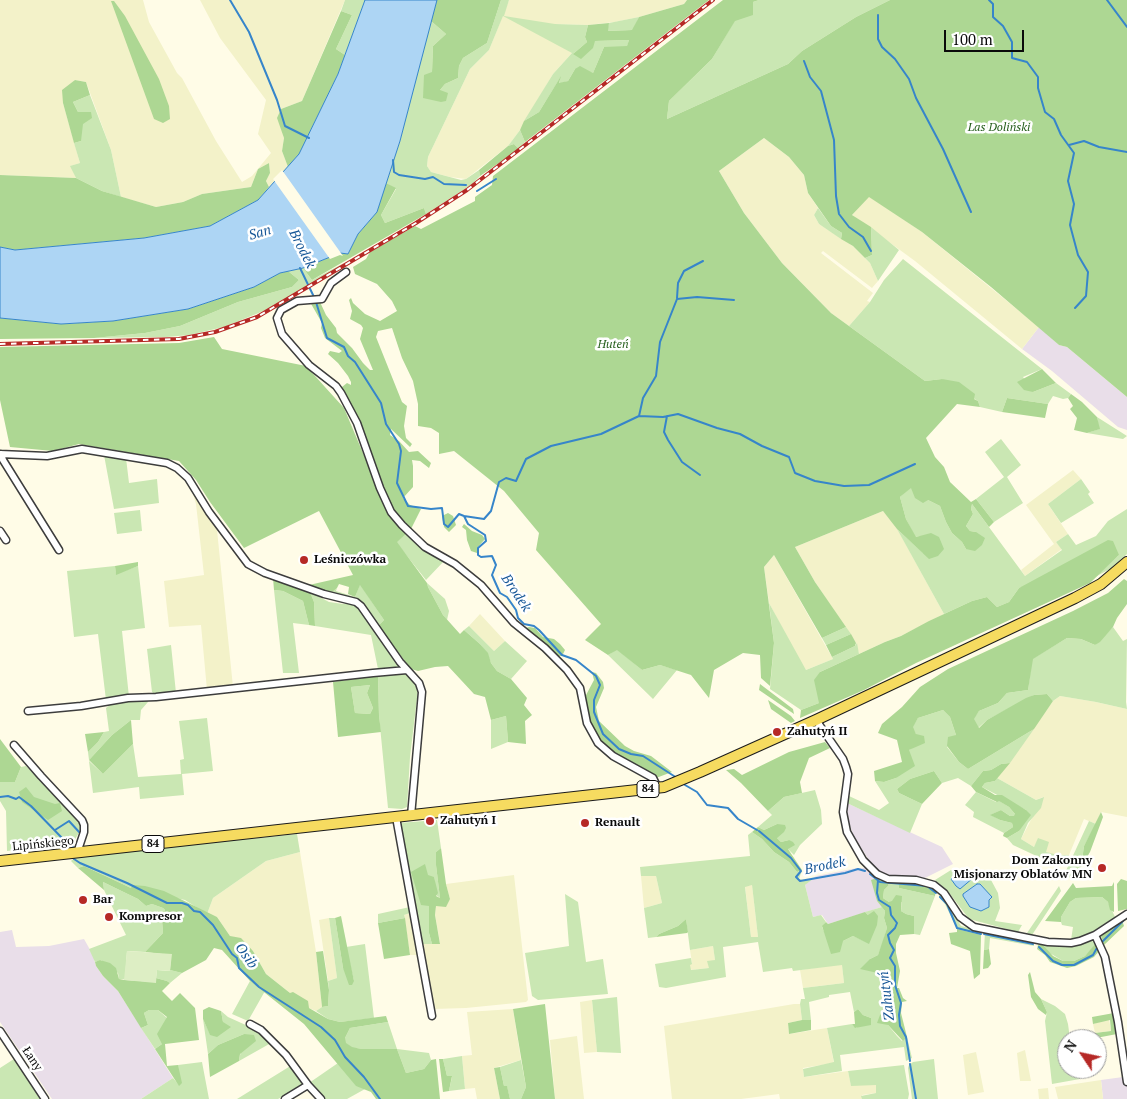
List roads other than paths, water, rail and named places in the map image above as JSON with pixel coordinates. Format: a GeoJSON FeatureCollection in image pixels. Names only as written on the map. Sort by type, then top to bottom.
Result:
{"type":"FeatureCollection","features":[{"type":"Feature","properties":{"kind":"main road","name":"84"},"geometry":{"type":"LineString","coordinates":[[396,817],[658,788],[685,779],[816,720],[1085,593],[1104,582],[1127,562]]}},
{"type":"Feature","properties":{"kind":"main road","name":"Lipińskiego"},"geometry":{"type":"LineString","coordinates":[[0,861],[396,817]]}},
{"type":"Feature","properties":{"kind":"street"},"geometry":{"type":"LineString","coordinates":[[346,272],[330,283],[323,298],[296,301],[281,310],[277,318],[282,334],[309,364],[336,386],[351,409],[380,488],[392,512],[415,539],[455,564],[481,585],[514,623],[540,644],[566,670],[580,688],[588,723],[598,743],[613,756],[653,778],[658,788]]}},
{"type":"Feature","properties":{"kind":"street"},"geometry":{"type":"LineString","coordinates":[[59,550],[1,454],[47,456],[72,450],[92,449],[160,462],[177,468],[188,478],[209,512],[248,564],[265,573],[324,594],[356,602],[361,606],[407,670],[420,683],[422,692],[411,816]]}},
{"type":"Feature","properties":{"kind":"street"},"geometry":{"type":"LineString","coordinates":[[0,531],[6,540]]}},
{"type":"Feature","properties":{"kind":"street"},"geometry":{"type":"LineString","coordinates":[[28,711],[82,706],[128,698],[156,698],[407,670]]}},
{"type":"Feature","properties":{"kind":"street"},"geometry":{"type":"LineString","coordinates":[[816,720],[843,759],[848,774],[843,812],[844,823],[863,860],[872,869],[888,879],[916,880],[934,885],[944,893],[960,917],[974,927],[1048,942],[1080,941],[1095,935],[1112,922],[1127,914]]}},
{"type":"Feature","properties":{"kind":"street"},"geometry":{"type":"LineString","coordinates":[[14,745],[82,820],[84,832],[77,853]]}},
{"type":"Feature","properties":{"kind":"street"},"geometry":{"type":"LineString","coordinates":[[396,817],[432,1016]]}},
{"type":"Feature","properties":{"kind":"street"},"geometry":{"type":"LineString","coordinates":[[1095,935],[1105,957],[1118,1022],[1127,1082]]}},
{"type":"Feature","properties":{"kind":"street"},"geometry":{"type":"LineString","coordinates":[[250,1024],[261,1030],[286,1055],[321,1099]]}},
{"type":"Feature","properties":{"kind":"street","name":"Łany"},"geometry":{"type":"LineString","coordinates":[[0,1031],[46,1099]]}},
{"type":"Feature","properties":{"kind":"street"},"geometry":{"type":"LineString","coordinates":[[285,1099],[308,1085]]}},
{"type":"Feature","properties":{"kind":"water","name":"San"},"geometry":{"type":"Polygon","coordinates":[[[365,0],[437,0],[400,141],[377,212],[358,234],[348,254],[340,253],[303,268],[280,273],[254,287],[188,309],[113,321],[61,324],[0,318],[0,247],[15,250],[144,238],[210,226],[258,200],[299,154],[338,74],[365,0]]]}},
{"type":"Feature","properties":{"kind":"water"},"geometry":{"type":"Polygon","coordinates":[[[955,875],[973,878],[960,889],[951,879],[955,875]]]}},
{"type":"Feature","properties":{"kind":"water"},"geometry":{"type":"Polygon","coordinates":[[[977,884],[980,884],[992,897],[989,900],[989,907],[981,911],[970,907],[963,896],[963,894],[977,884]]]}},
{"type":"Feature","properties":{"kind":"waterway"},"geometry":{"type":"LineString","coordinates":[[230,0],[249,32],[277,100],[285,126],[309,138]]}},
{"type":"Feature","properties":{"kind":"waterway"},"geometry":{"type":"LineString","coordinates":[[989,0],[993,4],[993,17],[1003,26],[1012,42],[1012,58],[1027,62],[1038,77],[1038,88],[1045,112],[1054,119],[1061,135],[1074,153],[1068,181],[1074,204],[1070,225],[1078,255],[1088,272],[1086,296],[1075,308]]}},
{"type":"Feature","properties":{"kind":"waterway"},"geometry":{"type":"LineString","coordinates":[[1107,0],[1127,27]]}},
{"type":"Feature","properties":{"kind":"waterway"},"geometry":{"type":"LineString","coordinates":[[878,15],[878,39],[882,47],[895,59],[909,79],[916,98],[943,149],[971,212]]}},
{"type":"Feature","properties":{"kind":"waterway"},"geometry":{"type":"LineString","coordinates":[[804,61],[810,77],[821,91],[834,140],[836,196],[839,214],[849,227],[863,237],[871,251]]}},
{"type":"Feature","properties":{"kind":"waterway"},"geometry":{"type":"LineString","coordinates":[[1069,145],[1084,141],[1099,147],[1127,152]]}},
{"type":"Feature","properties":{"kind":"waterway"},"geometry":{"type":"LineString","coordinates":[[393,160],[394,172],[399,175],[425,179],[433,177],[444,184],[466,185]]}},
{"type":"Feature","properties":{"kind":"waterway"},"geometry":{"type":"LineString","coordinates":[[477,191],[496,179]]}},
{"type":"Feature","properties":{"kind":"waterway"},"geometry":{"type":"LineString","coordinates":[[677,298],[678,283],[684,271],[703,261]]}},
{"type":"Feature","properties":{"kind":"waterway","name":"Brodek"},"geometry":{"type":"LineString","coordinates":[[300,268],[314,297]]}},
{"type":"Feature","properties":{"kind":"waterway"},"geometry":{"type":"LineString","coordinates":[[639,416],[643,398],[656,376],[660,342],[677,299],[697,297],[734,300]]}},
{"type":"Feature","properties":{"kind":"waterway","name":"Brodek"},"geometry":{"type":"LineString","coordinates":[[316,302],[327,338],[344,347],[348,356],[355,362],[381,403],[386,424],[399,444],[401,451],[397,483],[408,506],[431,509],[442,508],[444,524],[448,527],[459,514],[464,516],[468,524],[485,535],[486,541],[478,548],[478,555],[481,557],[492,556],[496,565],[492,575],[500,593],[507,597],[516,610],[518,618],[524,624],[534,626],[539,630],[562,655],[576,660],[596,676],[600,685],[594,700],[594,712],[603,734],[619,749],[643,756],[677,778]]}},
{"type":"Feature","properties":{"kind":"waterway"},"geometry":{"type":"LineString","coordinates":[[464,516],[484,519],[491,511],[499,482],[506,478],[516,481],[526,459],[551,446],[601,434],[639,416],[663,417],[678,414],[740,434],[762,446],[789,457],[795,473],[815,481],[844,486],[869,485],[915,464]]}},
{"type":"Feature","properties":{"kind":"waterway"},"geometry":{"type":"LineString","coordinates":[[667,416],[664,432],[668,440],[682,462],[700,475]]}},
{"type":"Feature","properties":{"kind":"waterway","name":"Brodek"},"geometry":{"type":"LineString","coordinates":[[685,785],[697,792],[707,805],[728,808],[738,819],[757,830]]}},
{"type":"Feature","properties":{"kind":"waterway","name":"Osib"},"geometry":{"type":"LineString","coordinates":[[0,797],[8,796],[16,799],[19,797],[31,806],[62,838],[72,842],[73,846]]}},
{"type":"Feature","properties":{"kind":"waterway"},"geometry":{"type":"LineString","coordinates":[[55,830],[69,821],[80,833]]}},
{"type":"Feature","properties":{"kind":"waterway","name":"Brodek"},"geometry":{"type":"LineString","coordinates":[[759,831],[791,858],[801,871],[796,877],[800,881],[858,869],[865,871]]}},
{"type":"Feature","properties":{"kind":"waterway","name":"Osib"},"geometry":{"type":"LineString","coordinates":[[74,859],[167,903],[182,903],[188,905],[194,911],[200,912],[213,925],[232,954],[237,958],[239,968],[259,987],[321,1027],[335,1040],[345,1057],[364,1077],[380,1099]]}},
{"type":"Feature","properties":{"kind":"waterway","name":"Brodek"},"geometry":{"type":"LineString","coordinates":[[870,874],[880,882],[927,886],[936,893]]}},
{"type":"Feature","properties":{"kind":"waterway","name":"Zahutyń"},"geometry":{"type":"LineString","coordinates":[[878,880],[877,893],[879,900],[890,907],[891,915],[897,923],[888,935],[894,950],[890,958],[895,966],[895,985],[901,1003],[900,1026],[906,1037],[910,1061]]}},
{"type":"Feature","properties":{"kind":"waterway","name":"Brodek"},"geometry":{"type":"LineString","coordinates":[[940,897],[947,904],[957,928],[981,934]]}},
{"type":"Feature","properties":{"kind":"waterway","name":"Brodek"},"geometry":{"type":"LineString","coordinates":[[1102,942],[1123,921]]}},
{"type":"Feature","properties":{"kind":"waterway","name":"Brodek"},"geometry":{"type":"LineString","coordinates":[[984,934],[1033,944]]}},
{"type":"Feature","properties":{"kind":"waterway","name":"Brodek"},"geometry":{"type":"LineString","coordinates":[[1039,947],[1053,961],[1062,965],[1074,965],[1093,955],[1098,946]]}},
{"type":"Feature","properties":{"kind":"waterway","name":"Zahutyń"},"geometry":{"type":"LineString","coordinates":[[910,1064],[916,1099]]}},
{"type":"Feature","properties":{"kind":"railway"},"geometry":{"type":"LineString","coordinates":[[0,344],[179,339],[215,332],[257,317],[416,223],[467,190],[713,0]]}},
{"type":"Feature","properties":{"kind":"place","name":"Leśniczówka"},"geometry":{"type":"Point","coordinates":[304,560]}},
{"type":"Feature","properties":{"kind":"place","name":"Zahutyń II"},"geometry":{"type":"Point","coordinates":[777,732]}},
{"type":"Feature","properties":{"kind":"place","name":"Zahutyń I"},"geometry":{"type":"Point","coordinates":[430,821]}},
{"type":"Feature","properties":{"kind":"place","name":"Renault"},"geometry":{"type":"Point","coordinates":[585,823]}},
{"type":"Feature","properties":{"kind":"place","name":"Dom Zakonny Misjonarzy Oblatów MN"},"geometry":{"type":"Point","coordinates":[1102,868]}},
{"type":"Feature","properties":{"kind":"place","name":"Bar"},"geometry":{"type":"Point","coordinates":[83,900]}},
{"type":"Feature","properties":{"kind":"place","name":"Kompresor"},"geometry":{"type":"Point","coordinates":[109,917]}},
{"type":"Feature","properties":{"kind":"park label","name":"Las Doliński"},"geometry":{"type":"Point","coordinates":[999,128]}},
{"type":"Feature","properties":{"kind":"park label","name":"Huteń"},"geometry":{"type":"Point","coordinates":[613,345]}}]}
